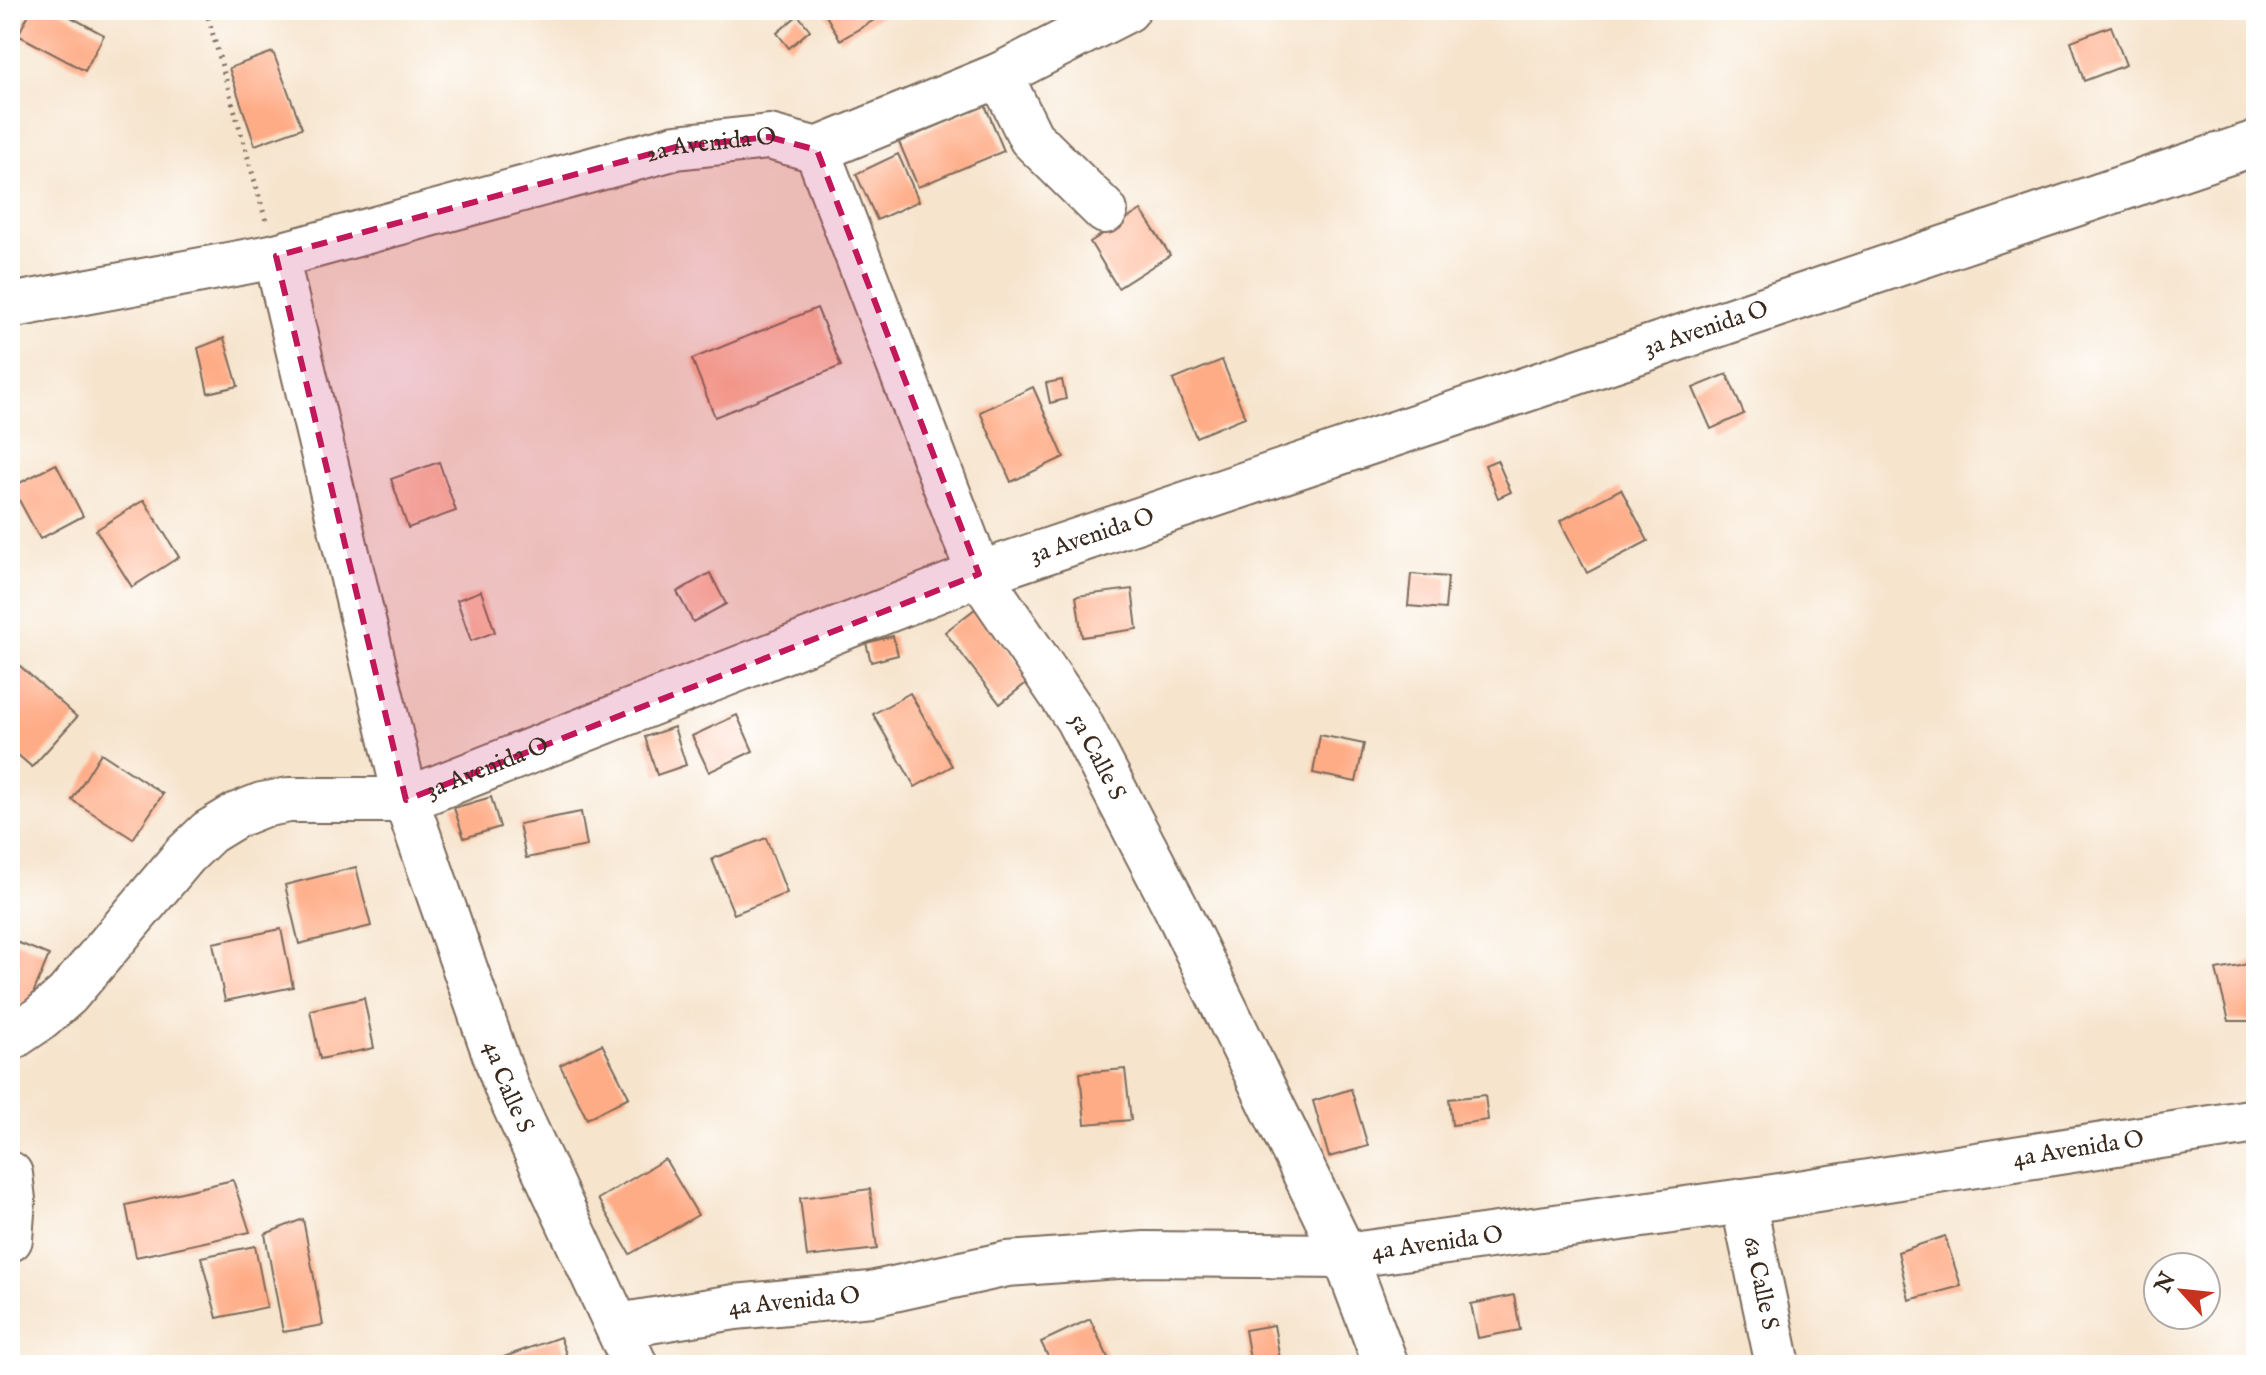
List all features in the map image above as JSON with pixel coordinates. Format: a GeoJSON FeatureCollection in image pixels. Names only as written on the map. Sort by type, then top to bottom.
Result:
{"type":"FeatureCollection","features":[{"type":"Feature","properties":{"kind":"street"},"geometry":{"type":"LineString","coordinates":[[817,150],[1000,75],[1127,10]]}},
{"type":"Feature","properties":{"kind":"street"},"geometry":{"type":"LineString","coordinates":[[1000,75],[1031,138],[1105,211]]}},
{"type":"Feature","properties":{"kind":"street","name":"2a Avenida O"},"geometry":{"type":"LineString","coordinates":[[10,306],[276,256],[676,147],[769,137],[817,150]]}},
{"type":"Feature","properties":{"kind":"street","name":"3a Avenida O"},"geometry":{"type":"LineString","coordinates":[[10,1039],[67,995],[185,855],[209,832],[237,815],[262,805],[289,800],[406,800],[979,574],[2256,143]]}},
{"type":"Feature","properties":{"kind":"street","name":"5a Calle S"},"geometry":{"type":"LineString","coordinates":[[817,150],[979,574],[1077,718],[1176,908],[1345,1256],[1386,1365]]}},
{"type":"Feature","properties":{"kind":"street","name":"4a Calle S"},"geometry":{"type":"LineString","coordinates":[[276,256],[406,800],[507,1089],[635,1365]]}},
{"type":"Feature","properties":{"kind":"street","name":"4a Avenida O"},"geometry":{"type":"LineString","coordinates":[[618,1326],[735,1307],[871,1294],[1007,1264],[1145,1254],[1345,1256],[1743,1201],[2256,1121]]}},
{"type":"Feature","properties":{"kind":"street"},"geometry":{"type":"LineString","coordinates":[[10,1174],[13,1200],[10,1239]]}},
{"type":"Feature","properties":{"kind":"street","name":"6a Calle S"},"geometry":{"type":"LineString","coordinates":[[1743,1201],[1778,1365]]}},
{"type":"Feature","properties":{"kind":"path"},"geometry":{"type":"LineString","coordinates":[[206,10],[276,256]]}},
{"type":"Feature","properties":{"kind":"highlighted area"},"geometry":{"type":"Polygon","coordinates":[[[769,137],[817,150],[979,574],[406,800],[276,256],[676,147],[769,137]]]}},
{"type":"Feature","properties":{"kind":"building"},"geometry":{"type":"Polygon","coordinates":[[[31,10],[58,10],[104,35],[85,71],[18,35],[31,10]]]}},
{"type":"Feature","properties":{"kind":"building"},"geometry":{"type":"Polygon","coordinates":[[[823,10],[891,10],[840,40],[823,10]]]}},
{"type":"Feature","properties":{"kind":"building"},"geometry":{"type":"Polygon","coordinates":[[[798,15],[810,30],[789,48],[777,33],[798,15]]]}},
{"type":"Feature","properties":{"kind":"building"},"geometry":{"type":"Polygon","coordinates":[[[2111,26],[2126,65],[2084,81],[2071,41],[2111,26]]]}},
{"type":"Feature","properties":{"kind":"building"},"geometry":{"type":"Polygon","coordinates":[[[273,52],[302,128],[255,145],[229,68],[273,52]]]}},
{"type":"Feature","properties":{"kind":"building"},"geometry":{"type":"Polygon","coordinates":[[[985,105],[1004,151],[918,187],[899,142],[985,105]]]}},
{"type":"Feature","properties":{"kind":"building"},"geometry":{"type":"Polygon","coordinates":[[[898,154],[919,201],[877,220],[856,174],[898,154]]]}},
{"type":"Feature","properties":{"kind":"building"},"geometry":{"type":"Polygon","coordinates":[[[1141,210],[1170,255],[1118,288],[1090,242],[1141,210]]]}},
{"type":"Feature","properties":{"kind":"building"},"geometry":{"type":"Polygon","coordinates":[[[817,308],[841,366],[715,417],[692,359],[817,308]]]}},
{"type":"Feature","properties":{"kind":"building"},"geometry":{"type":"Polygon","coordinates":[[[224,338],[238,386],[208,393],[198,348],[224,338]]]}},
{"type":"Feature","properties":{"kind":"building"},"geometry":{"type":"Polygon","coordinates":[[[1222,360],[1245,417],[1196,437],[1173,380],[1222,360]]]}},
{"type":"Feature","properties":{"kind":"building"},"geometry":{"type":"Polygon","coordinates":[[[1727,374],[1744,414],[1711,429],[1693,388],[1727,374]]]}},
{"type":"Feature","properties":{"kind":"building"},"geometry":{"type":"Polygon","coordinates":[[[1062,380],[1066,399],[1050,403],[1046,383],[1062,380]]]}},
{"type":"Feature","properties":{"kind":"building"},"geometry":{"type":"Polygon","coordinates":[[[1033,387],[1064,457],[1011,482],[980,412],[1033,387]]]}},
{"type":"Feature","properties":{"kind":"building"},"geometry":{"type":"Polygon","coordinates":[[[1497,460],[1511,492],[1498,498],[1485,465],[1497,460]]]}},
{"type":"Feature","properties":{"kind":"building"},"geometry":{"type":"Polygon","coordinates":[[[439,462],[456,511],[408,528],[391,479],[439,462]]]}},
{"type":"Feature","properties":{"kind":"building"},"geometry":{"type":"Polygon","coordinates":[[[56,464],[83,516],[40,539],[12,487],[56,464]]]}},
{"type":"Feature","properties":{"kind":"building"},"geometry":{"type":"Polygon","coordinates":[[[1621,489],[1648,541],[1587,573],[1560,521],[1621,489]]]}},
{"type":"Feature","properties":{"kind":"building"},"geometry":{"type":"Polygon","coordinates":[[[144,500],[179,557],[132,587],[96,530],[144,500]]]}},
{"type":"Feature","properties":{"kind":"building"},"geometry":{"type":"Polygon","coordinates":[[[710,573],[726,604],[693,622],[677,592],[710,573]]]}},
{"type":"Feature","properties":{"kind":"building"},"geometry":{"type":"Polygon","coordinates":[[[1411,574],[1448,577],[1445,609],[1408,606],[1411,574]]]}},
{"type":"Feature","properties":{"kind":"building"},"geometry":{"type":"Polygon","coordinates":[[[1132,589],[1137,629],[1082,637],[1076,596],[1132,589]]]}},
{"type":"Feature","properties":{"kind":"building"},"geometry":{"type":"Polygon","coordinates":[[[481,591],[495,632],[471,641],[457,600],[481,591]]]}},
{"type":"Feature","properties":{"kind":"building"},"geometry":{"type":"Polygon","coordinates":[[[975,609],[1030,680],[1000,704],[945,632],[975,609]]]}},
{"type":"Feature","properties":{"kind":"building"},"geometry":{"type":"Polygon","coordinates":[[[893,636],[898,655],[871,662],[866,643],[893,636]]]}},
{"type":"Feature","properties":{"kind":"building"},"geometry":{"type":"Polygon","coordinates":[[[10,657],[77,717],[32,767],[10,748],[10,657]]]}},
{"type":"Feature","properties":{"kind":"building"},"geometry":{"type":"Polygon","coordinates":[[[910,693],[952,766],[915,787],[873,714],[910,693]]]}},
{"type":"Feature","properties":{"kind":"building"},"geometry":{"type":"Polygon","coordinates":[[[737,715],[753,751],[709,772],[692,736],[737,715]]]}},
{"type":"Feature","properties":{"kind":"building"},"geometry":{"type":"Polygon","coordinates":[[[674,727],[686,765],[657,775],[645,737],[674,727]]]}},
{"type":"Feature","properties":{"kind":"building"},"geometry":{"type":"Polygon","coordinates":[[[1320,735],[1364,744],[1356,782],[1313,773],[1320,735]]]}},
{"type":"Feature","properties":{"kind":"building"},"geometry":{"type":"Polygon","coordinates":[[[101,753],[163,794],[133,839],[72,800],[101,753]]]}},
{"type":"Feature","properties":{"kind":"building"},"geometry":{"type":"Polygon","coordinates":[[[491,797],[500,827],[464,838],[454,808],[491,797]]]}},
{"type":"Feature","properties":{"kind":"building"},"geometry":{"type":"Polygon","coordinates":[[[581,812],[587,846],[526,858],[519,824],[581,812]]]}},
{"type":"Feature","properties":{"kind":"building"},"geometry":{"type":"Polygon","coordinates":[[[766,838],[787,893],[734,914],[712,859],[766,838]]]}},
{"type":"Feature","properties":{"kind":"building"},"geometry":{"type":"Polygon","coordinates":[[[356,867],[371,926],[299,944],[285,885],[356,867]]]}},
{"type":"Feature","properties":{"kind":"building"},"geometry":{"type":"Polygon","coordinates":[[[281,929],[293,987],[225,1001],[213,943],[281,929]]]}},
{"type":"Feature","properties":{"kind":"building"},"geometry":{"type":"Polygon","coordinates":[[[14,941],[49,955],[26,1011],[10,1004],[10,950],[14,941]]]}},
{"type":"Feature","properties":{"kind":"building"},"geometry":{"type":"Polygon","coordinates":[[[2256,961],[2256,1021],[2229,1021],[2216,970],[2256,961]]]}},
{"type":"Feature","properties":{"kind":"building"},"geometry":{"type":"Polygon","coordinates":[[[364,998],[374,1048],[320,1059],[310,1010],[364,998]]]}},
{"type":"Feature","properties":{"kind":"building"},"geometry":{"type":"Polygon","coordinates":[[[602,1044],[629,1097],[587,1119],[560,1065],[602,1044]]]}},
{"type":"Feature","properties":{"kind":"building"},"geometry":{"type":"Polygon","coordinates":[[[1125,1069],[1131,1120],[1085,1124],[1080,1073],[1125,1069]]]}},
{"type":"Feature","properties":{"kind":"building"},"geometry":{"type":"Polygon","coordinates":[[[1351,1089],[1368,1146],[1329,1157],[1313,1101],[1351,1089]]]}},
{"type":"Feature","properties":{"kind":"building"},"geometry":{"type":"Polygon","coordinates":[[[1485,1095],[1488,1120],[1452,1125],[1449,1099],[1485,1095]]]}},
{"type":"Feature","properties":{"kind":"building"},"geometry":{"type":"Polygon","coordinates":[[[665,1159],[698,1215],[630,1254],[598,1199],[665,1159]]]}},
{"type":"Feature","properties":{"kind":"building"},"geometry":{"type":"Polygon","coordinates":[[[233,1180],[250,1232],[136,1257],[126,1205],[233,1180]]]}},
{"type":"Feature","properties":{"kind":"building"},"geometry":{"type":"Polygon","coordinates":[[[870,1189],[877,1249],[807,1257],[800,1198],[870,1189]]]}},
{"type":"Feature","properties":{"kind":"building"},"geometry":{"type":"Polygon","coordinates":[[[303,1219],[323,1325],[283,1332],[265,1234],[303,1219]]]}},
{"type":"Feature","properties":{"kind":"building"},"geometry":{"type":"Polygon","coordinates":[[[1945,1236],[1961,1286],[1909,1300],[1898,1252],[1945,1236]]]}},
{"type":"Feature","properties":{"kind":"building"},"geometry":{"type":"Polygon","coordinates":[[[255,1246],[267,1307],[217,1318],[201,1257],[255,1246]]]}},
{"type":"Feature","properties":{"kind":"building"},"geometry":{"type":"Polygon","coordinates":[[[1514,1295],[1520,1330],[1478,1338],[1471,1304],[1514,1295]]]}},
{"type":"Feature","properties":{"kind":"building"},"geometry":{"type":"Polygon","coordinates":[[[1090,1319],[1111,1364],[1052,1365],[1041,1342],[1090,1319]]]}},
{"type":"Feature","properties":{"kind":"building"},"geometry":{"type":"Polygon","coordinates":[[[1274,1325],[1281,1365],[1251,1365],[1245,1330],[1274,1325]]]}},
{"type":"Feature","properties":{"kind":"building"},"geometry":{"type":"Polygon","coordinates":[[[560,1337],[570,1365],[506,1365],[504,1357],[560,1337]]]}}]}
